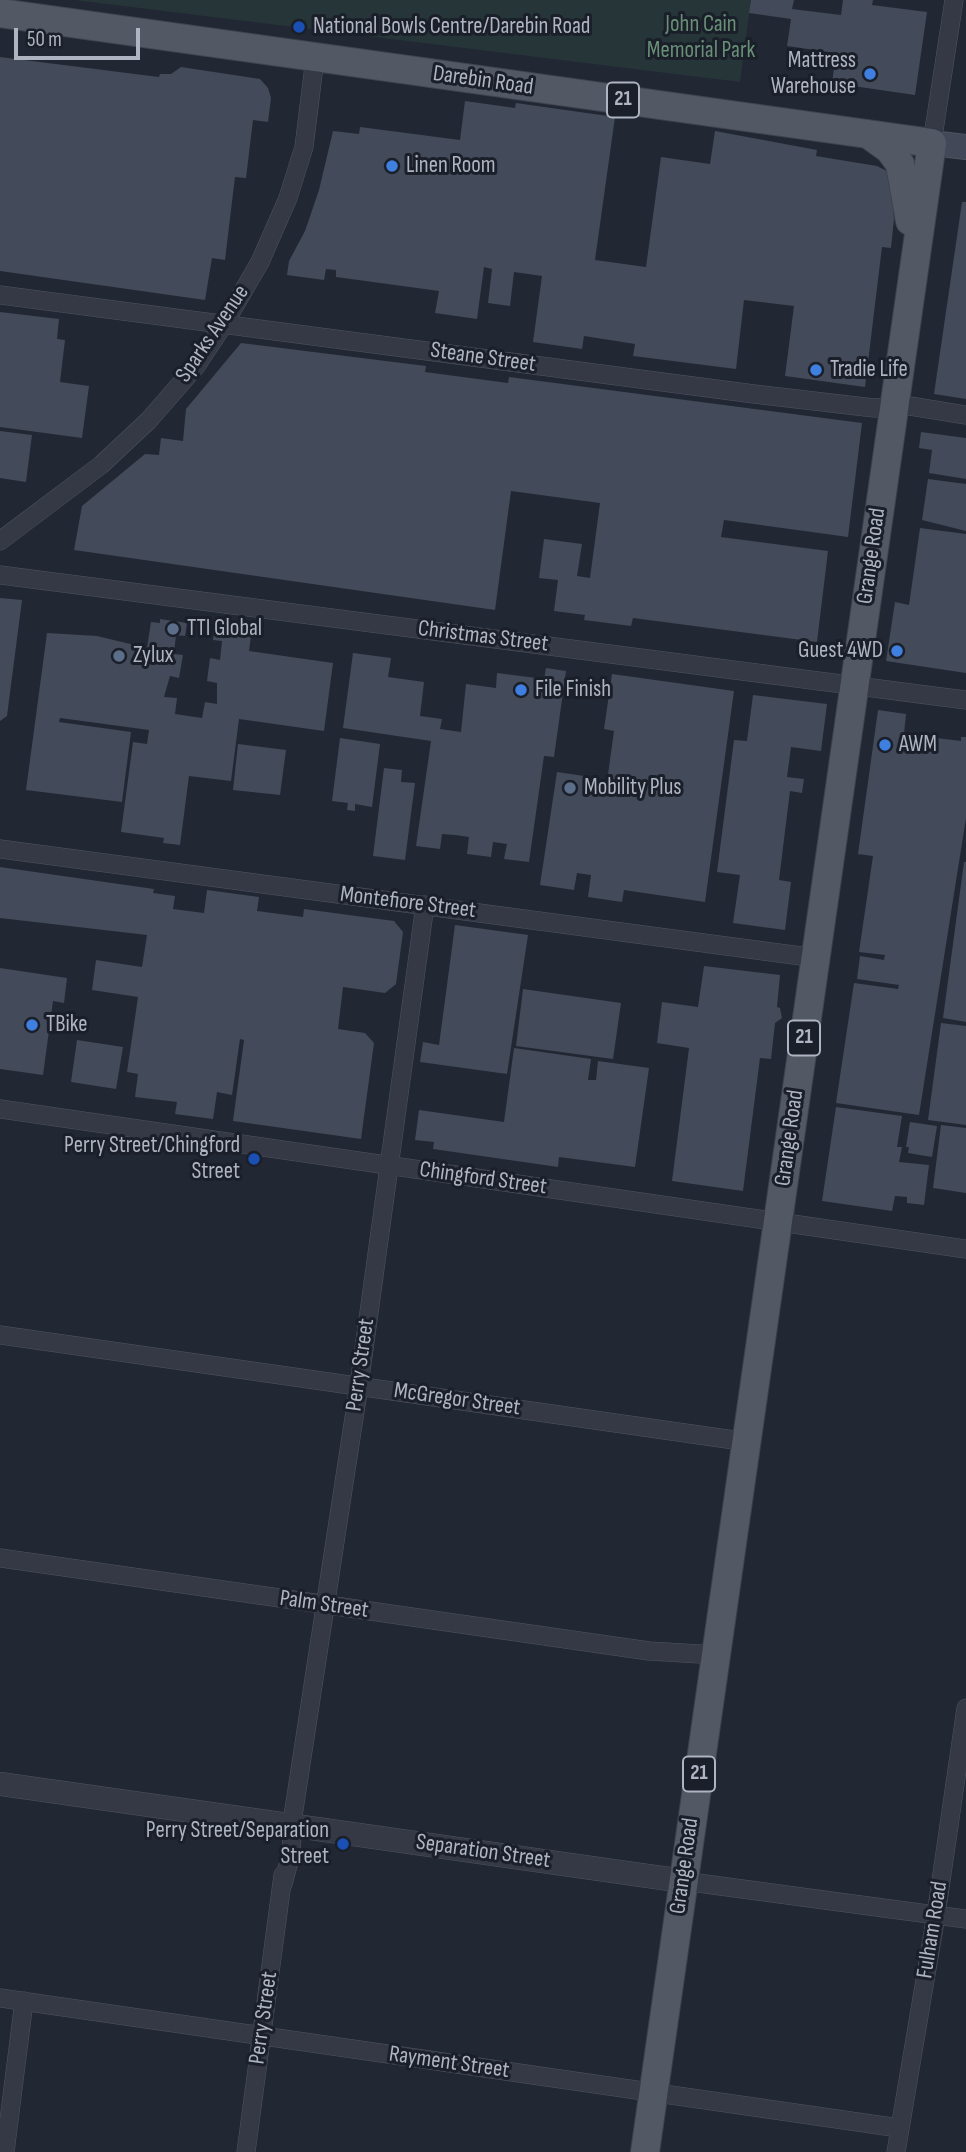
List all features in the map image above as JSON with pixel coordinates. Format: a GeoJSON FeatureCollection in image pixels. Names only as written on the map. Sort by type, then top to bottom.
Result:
{"type":"FeatureCollection","features":[{"type":"Feature","properties":{"kind":"main road","name":"Darebin Road"},"geometry":{"type":"LineString","coordinates":[[0,13],[966,147]]}},
{"type":"Feature","properties":{"kind":"main road"},"geometry":{"type":"LineString","coordinates":[[867,134],[888,149],[904,174],[914,262]]}},
{"type":"Feature","properties":{"kind":"main road","name":"Grange Road"},"geometry":{"type":"LineString","coordinates":[[645,2152],[932,143]]}},
{"type":"Feature","properties":{"kind":"street","name":"Grange Road"},"geometry":{"type":"LineString","coordinates":[[932,143],[954,0]]}},
{"type":"Feature","properties":{"kind":"street","name":"Sparks Avenue"},"geometry":{"type":"LineString","coordinates":[[0,541],[101,465],[149,420],[196,366],[224,324],[260,262],[288,198],[304,147],[315,58]]}},
{"type":"Feature","properties":{"kind":"street","name":"Steane Street"},"geometry":{"type":"LineString","coordinates":[[0,295],[754,394],[894,408],[910,406],[966,415]]}},
{"type":"Feature","properties":{"kind":"street","name":"Christmas Street"},"geometry":{"type":"LineString","coordinates":[[0,575],[966,700]]}},
{"type":"Feature","properties":{"kind":"street","name":"Montefiore Street"},"geometry":{"type":"LineString","coordinates":[[0,849],[816,958]]}},
{"type":"Feature","properties":{"kind":"street","name":"Perry Street"},"geometry":{"type":"LineString","coordinates":[[246,2152],[283,1884],[291,1854],[292,1824],[359,1385],[425,905]]}},
{"type":"Feature","properties":{"kind":"street","name":"Chingford Street"},"geometry":{"type":"LineString","coordinates":[[0,1109],[966,1249]]}},
{"type":"Feature","properties":{"kind":"street","name":"McGregor Street"},"geometry":{"type":"LineString","coordinates":[[0,1335],[748,1442]]}},
{"type":"Feature","properties":{"kind":"street","name":"Palm Street"},"geometry":{"type":"LineString","coordinates":[[0,1558],[716,1661]]}},
{"type":"Feature","properties":{"kind":"street","name":"Fulham Road"},"geometry":{"type":"LineString","coordinates":[[896,2152],[936,1915],[966,1708]]}},
{"type":"Feature","properties":{"kind":"street","name":"Separation Street"},"geometry":{"type":"LineString","coordinates":[[0,1784],[966,1919]]}},
{"type":"Feature","properties":{"kind":"street","name":"Rayment Street"},"geometry":{"type":"LineString","coordinates":[[0,1998],[899,2128]]}},
{"type":"Feature","properties":{"kind":"street"},"geometry":{"type":"LineString","coordinates":[[5,2152],[24,2001]]}},
{"type":"Feature","properties":{"kind":"green space","name":"John Cain Memorial Park"},"geometry":{"type":"Polygon","coordinates":[[[75,0],[751,0],[740,82],[75,0]]]}},
{"type":"Feature","properties":{"kind":"building"},"geometry":{"type":"Polygon","coordinates":[[[751,0],[794,0],[792,9],[841,15],[843,0],[873,0],[872,5],[927,12],[915,95],[832,83],[836,53],[787,46],[791,19],[749,13],[751,0]]]}},
{"type":"Feature","properties":{"kind":"building"},"geometry":{"type":"Polygon","coordinates":[[[0,57],[159,77],[160,74],[171,74],[181,67],[260,79],[268,88],[271,98],[268,122],[253,120],[246,178],[235,177],[225,260],[212,258],[205,300],[0,271],[0,57]]]}},
{"type":"Feature","properties":{"kind":"building"},"geometry":{"type":"Polygon","coordinates":[[[465,101],[515,108],[516,103],[615,117],[595,260],[646,267],[661,157],[710,164],[715,131],[817,150],[816,156],[877,166],[887,171],[891,182],[894,219],[891,248],[882,247],[865,387],[785,376],[794,306],[744,300],[736,369],[633,356],[635,344],[584,336],[582,349],[533,342],[542,276],[514,272],[510,306],[488,303],[492,269],[484,267],[477,319],[435,313],[439,291],[336,277],[336,270],[326,269],[324,280],[287,275],[289,261],[305,231],[319,190],[333,131],[359,134],[360,127],[460,140],[465,101]]]}},
{"type":"Feature","properties":{"kind":"building"},"geometry":{"type":"Polygon","coordinates":[[[962,202],[966,202],[966,399],[934,394],[962,202]]]}},
{"type":"Feature","properties":{"kind":"building"},"geometry":{"type":"Polygon","coordinates":[[[0,312],[59,319],[57,339],[65,340],[60,382],[89,386],[82,438],[0,427],[0,312]]]}},
{"type":"Feature","properties":{"kind":"building"},"geometry":{"type":"Polygon","coordinates":[[[241,343],[426,366],[425,372],[508,383],[509,377],[862,423],[848,537],[724,520],[721,537],[828,551],[817,642],[633,618],[631,626],[584,620],[585,615],[554,611],[558,580],[539,578],[544,539],[582,544],[577,576],[590,578],[600,503],[511,491],[495,610],[74,550],[82,506],[145,454],[159,455],[161,438],[183,441],[186,409],[241,343]]]}},
{"type":"Feature","properties":{"kind":"building"},"geometry":{"type":"Polygon","coordinates":[[[0,431],[32,435],[26,482],[0,478],[0,431]]]}},
{"type":"Feature","properties":{"kind":"building"},"geometry":{"type":"Polygon","coordinates":[[[921,432],[966,438],[966,479],[929,473],[932,450],[919,448],[921,432]]]}},
{"type":"Feature","properties":{"kind":"building"},"geometry":{"type":"Polygon","coordinates":[[[928,479],[966,484],[966,531],[922,520],[928,479]]]}},
{"type":"Feature","properties":{"kind":"building"},"geometry":{"type":"Polygon","coordinates":[[[920,528],[966,534],[966,673],[886,661],[895,602],[909,605],[920,528]]]}},
{"type":"Feature","properties":{"kind":"building"},"geometry":{"type":"Polygon","coordinates":[[[0,598],[22,600],[7,716],[0,721],[0,598]]]}},
{"type":"Feature","properties":{"kind":"building"},"geometry":{"type":"Polygon","coordinates":[[[160,619],[187,623],[185,636],[176,635],[174,654],[183,655],[179,678],[170,676],[164,697],[177,698],[175,714],[202,718],[205,702],[217,704],[217,683],[207,681],[210,658],[220,660],[222,641],[213,640],[215,626],[242,630],[242,634],[251,636],[249,651],[333,663],[324,731],[239,719],[231,781],[189,776],[180,845],[163,843],[164,838],[121,832],[133,742],[147,744],[149,730],[60,718],[59,722],[131,732],[122,802],[26,790],[47,633],[97,636],[147,648],[151,622],[160,623],[160,619]]]}},
{"type":"Feature","properties":{"kind":"building"},"geometry":{"type":"Polygon","coordinates":[[[353,653],[391,658],[388,677],[424,682],[420,716],[442,719],[440,729],[461,732],[466,684],[496,688],[497,673],[544,679],[546,668],[566,671],[554,757],[544,756],[529,862],[504,859],[507,844],[493,842],[491,857],[467,854],[469,837],[455,835],[442,834],[440,849],[416,846],[431,741],[343,728],[353,653]]]}},
{"type":"Feature","properties":{"kind":"building"},"geometry":{"type":"Polygon","coordinates":[[[612,674],[734,691],[705,902],[624,890],[622,902],[588,897],[591,875],[577,873],[574,890],[540,885],[557,772],[591,777],[589,786],[606,789],[614,731],[604,729],[612,674]]]}},
{"type":"Feature","properties":{"kind":"building"},"geometry":{"type":"Polygon","coordinates":[[[753,695],[827,704],[821,751],[791,747],[787,777],[804,779],[802,793],[790,791],[779,880],[791,882],[785,930],[733,923],[740,875],[717,872],[734,740],[747,741],[753,695]]]}},
{"type":"Feature","properties":{"kind":"building"},"geometry":{"type":"Polygon","coordinates":[[[878,710],[906,714],[904,734],[961,741],[961,737],[966,737],[966,818],[919,1115],[836,1103],[854,983],[898,989],[899,985],[857,979],[860,956],[884,960],[885,955],[859,952],[873,856],[858,854],[878,710]]]}},
{"type":"Feature","properties":{"kind":"building"},"geometry":{"type":"Polygon","coordinates":[[[340,738],[380,744],[372,807],[355,804],[355,811],[347,810],[348,803],[332,801],[340,738]]]}},
{"type":"Feature","properties":{"kind":"building"},"geometry":{"type":"Polygon","coordinates":[[[238,744],[286,750],[280,795],[233,790],[238,744]]]}},
{"type":"Feature","properties":{"kind":"building"},"geometry":{"type":"Polygon","coordinates":[[[384,768],[402,770],[401,782],[415,783],[405,860],[373,856],[384,768]]]}},
{"type":"Feature","properties":{"kind":"building"},"geometry":{"type":"Polygon","coordinates":[[[966,862],[966,1022],[943,1018],[966,862]]]}},
{"type":"Feature","properties":{"kind":"building"},"geometry":{"type":"Polygon","coordinates":[[[0,867],[154,889],[153,893],[175,896],[173,909],[204,913],[207,890],[259,897],[257,911],[303,917],[304,909],[394,921],[403,932],[396,984],[385,993],[343,987],[338,1029],[365,1033],[374,1043],[361,1139],[233,1121],[244,1040],[240,1039],[232,1095],[217,1092],[213,1119],[175,1114],[177,1102],[135,1097],[138,1074],[127,1072],[138,997],[92,990],[96,960],[142,967],[147,935],[0,918],[0,867]]]}},
{"type":"Feature","properties":{"kind":"building"},"geometry":{"type":"Polygon","coordinates":[[[455,925],[528,935],[507,1074],[420,1062],[423,1042],[439,1045],[455,925]]]}},
{"type":"Feature","properties":{"kind":"building"},"geometry":{"type":"Polygon","coordinates":[[[704,966],[780,975],[777,1007],[780,1008],[782,1018],[775,1023],[771,1059],[760,1058],[743,1191],[672,1181],[689,1048],[657,1043],[662,1002],[698,1007],[704,966]]]}},
{"type":"Feature","properties":{"kind":"building"},"geometry":{"type":"Polygon","coordinates":[[[0,968],[67,978],[64,1003],[53,1001],[43,1075],[0,1069],[0,968]]]}},
{"type":"Feature","properties":{"kind":"building"},"geometry":{"type":"Polygon","coordinates":[[[523,989],[621,1003],[613,1059],[516,1046],[523,989]]]}},
{"type":"Feature","properties":{"kind":"building"},"geometry":{"type":"Polygon","coordinates":[[[941,1023],[966,1026],[966,1125],[928,1120],[941,1023]]]}},
{"type":"Feature","properties":{"kind":"building"},"geometry":{"type":"Polygon","coordinates":[[[77,1040],[123,1047],[116,1089],[71,1082],[77,1040]]]}},
{"type":"Feature","properties":{"kind":"building"},"geometry":{"type":"Polygon","coordinates":[[[514,1048],[591,1059],[588,1080],[596,1080],[598,1061],[649,1068],[635,1167],[559,1157],[558,1167],[433,1149],[434,1142],[415,1140],[419,1110],[504,1122],[514,1048]]]}},
{"type":"Feature","properties":{"kind":"building"},"geometry":{"type":"Polygon","coordinates":[[[836,1107],[902,1116],[897,1147],[902,1147],[899,1162],[929,1165],[924,1205],[907,1203],[907,1197],[895,1196],[892,1211],[822,1201],[836,1107]]]}},
{"type":"Feature","properties":{"kind":"building"},"geometry":{"type":"Polygon","coordinates":[[[910,1122],[937,1126],[932,1157],[908,1153],[909,1147],[906,1147],[910,1122]]]}},
{"type":"Feature","properties":{"kind":"building"},"geometry":{"type":"Polygon","coordinates":[[[941,1125],[966,1128],[966,1193],[933,1188],[941,1125]]]}},
{"type":"Feature","properties":{"kind":"place","name":"National Bowls Centre/Darebin Road"},"geometry":{"type":"Point","coordinates":[299,27]}},
{"type":"Feature","properties":{"kind":"place","name":"Mattress Warehouse"},"geometry":{"type":"Point","coordinates":[870,74]}},
{"type":"Feature","properties":{"kind":"place","name":"Linen Room"},"geometry":{"type":"Point","coordinates":[392,166]}},
{"type":"Feature","properties":{"kind":"place","name":"Tradie Life"},"geometry":{"type":"Point","coordinates":[816,370]}},
{"type":"Feature","properties":{"kind":"place","name":"TTI Global"},"geometry":{"type":"Point","coordinates":[173,629]}},
{"type":"Feature","properties":{"kind":"place","name":"Guest 4WD"},"geometry":{"type":"Point","coordinates":[897,651]}},
{"type":"Feature","properties":{"kind":"place","name":"Zylux"},"geometry":{"type":"Point","coordinates":[119,656]}},
{"type":"Feature","properties":{"kind":"place","name":"File Finish"},"geometry":{"type":"Point","coordinates":[521,690]}},
{"type":"Feature","properties":{"kind":"place","name":"AWM"},"geometry":{"type":"Point","coordinates":[885,745]}},
{"type":"Feature","properties":{"kind":"place","name":"Mobility Plus"},"geometry":{"type":"Point","coordinates":[570,788]}},
{"type":"Feature","properties":{"kind":"place","name":"TBike"},"geometry":{"type":"Point","coordinates":[32,1025]}},
{"type":"Feature","properties":{"kind":"place","name":"Perry Street/Chingford Street"},"geometry":{"type":"Point","coordinates":[254,1159]}},
{"type":"Feature","properties":{"kind":"place","name":"Perry Street/Separation Street"},"geometry":{"type":"Point","coordinates":[343,1844]}}]}
